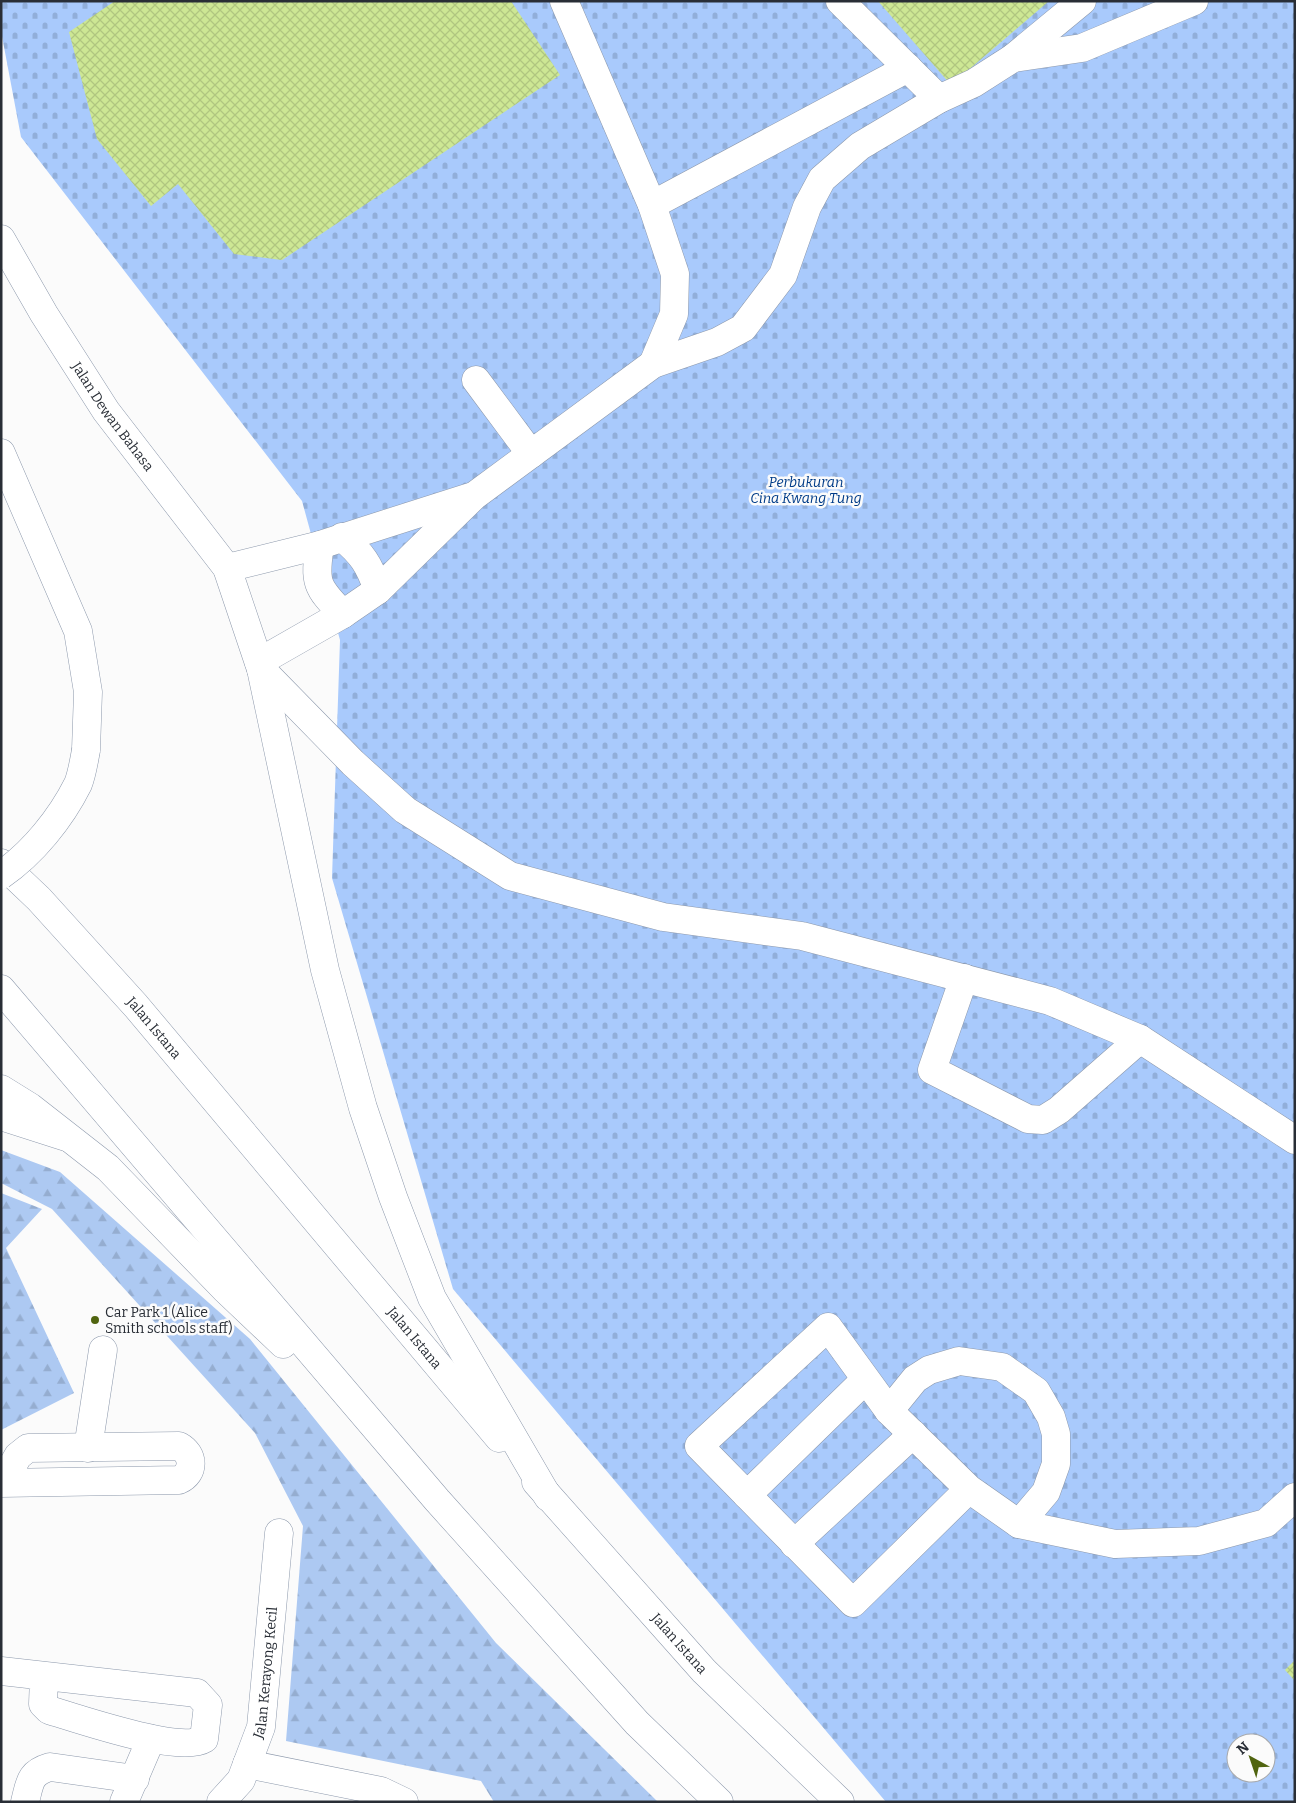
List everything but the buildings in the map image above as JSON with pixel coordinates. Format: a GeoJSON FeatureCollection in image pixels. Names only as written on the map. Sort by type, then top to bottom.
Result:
{"type":"FeatureCollection","features":[{"type":"Feature","properties":{"kind":"main road"},"geometry":{"type":"LineString","coordinates":[[564,1],[652,205],[675,274],[674,314],[653,364]]}},
{"type":"Feature","properties":{"kind":"main road"},"geometry":{"type":"LineString","coordinates":[[840,1],[939,99]]}},
{"type":"Feature","properties":{"kind":"main road"},"geometry":{"type":"LineString","coordinates":[[1082,1],[1013,58],[974,83],[939,99],[860,146],[822,179],[807,207],[783,275],[743,328],[716,342],[653,364],[474,496],[378,590],[260,666],[353,763],[405,810],[510,876],[662,917],[802,936],[1050,1001],[1140,1039],[1295,1140]]}},
{"type":"Feature","properties":{"kind":"main road"},"geometry":{"type":"LineString","coordinates":[[1013,58],[1082,48],[1194,1]]}},
{"type":"Feature","properties":{"kind":"main road"},"geometry":{"type":"LineString","coordinates":[[652,205],[908,68]]}},
{"type":"Feature","properties":{"kind":"main road","name":"Jalan Dewan Bahasa"},"geometry":{"type":"LineString","coordinates":[[1,231],[6,248],[106,412],[227,568],[260,666],[325,970],[363,1108],[390,1188],[432,1298],[548,1497]]}},
{"type":"Feature","properties":{"kind":"main road"},"geometry":{"type":"LineString","coordinates":[[476,380],[530,454]]}},
{"type":"Feature","properties":{"kind":"main road"},"geometry":{"type":"LineString","coordinates":[[1,453],[78,631],[88,692],[86,750],[78,782],[60,813],[37,843],[1,875]]}},
{"type":"Feature","properties":{"kind":"main road"},"geometry":{"type":"LineString","coordinates":[[227,568],[331,541],[474,496]]}},
{"type":"Feature","properties":{"kind":"main road"},"geometry":{"type":"LineString","coordinates":[[331,541],[360,552],[370,568],[378,590]]}},
{"type":"Feature","properties":{"kind":"main road"},"geometry":{"type":"LineString","coordinates":[[331,541],[316,570],[322,593],[343,614]]}},
{"type":"Feature","properties":{"kind":"main road","name":"Jalan Istana"},"geometry":{"type":"LineString","coordinates":[[1,863],[38,899],[136,1006],[548,1497],[704,1671],[840,1802]]}},
{"type":"Feature","properties":{"kind":"main road"},"geometry":{"type":"LineString","coordinates":[[964,978],[932,1070],[1028,1120],[1043,1120],[1059,1110],[1140,1039]]}},
{"type":"Feature","properties":{"kind":"main road"},"geometry":{"type":"LineString","coordinates":[[1,988],[437,1500],[637,1723],[719,1802]]}},
{"type":"Feature","properties":{"kind":"main road"},"geometry":{"type":"LineString","coordinates":[[1,1089],[30,1107],[108,1168],[225,1289],[264,1324],[437,1500]]}},
{"type":"Feature","properties":{"kind":"main road"},"geometry":{"type":"LineString","coordinates":[[1,1116],[70,1138]]}},
{"type":"Feature","properties":{"kind":"main road"},"geometry":{"type":"LineString","coordinates":[[969,1489],[853,1603],[699,1446],[828,1327],[889,1411],[969,1489],[1019,1524],[1115,1544],[1199,1541],[1266,1523],[1293,1502]]}},
{"type":"Feature","properties":{"kind":"main road"},"geometry":{"type":"LineString","coordinates":[[88,1448],[103,1350]]}},
{"type":"Feature","properties":{"kind":"main road"},"geometry":{"type":"LineString","coordinates":[[889,1411],[915,1379],[929,1370],[959,1361],[1002,1367],[1036,1391],[1052,1417],[1056,1434],[1056,1464],[1046,1492],[1019,1524]]}},
{"type":"Feature","properties":{"kind":"main road"},"geometry":{"type":"LineString","coordinates":[[747,1495],[865,1380]]}},
{"type":"Feature","properties":{"kind":"main road"},"geometry":{"type":"LineString","coordinates":[[794,1544],[913,1434]]}},
{"type":"Feature","properties":{"kind":"main road"},"geometry":{"type":"LineString","coordinates":[[179,1446],[186,1450],[190,1457],[191,1470],[188,1476],[179,1480],[2,1483],[18,1456],[28,1448],[179,1446]]}},
{"type":"Feature","properties":{"kind":"main road","name":"Jalan Kerayong Kecil"},"geometry":{"type":"LineString","coordinates":[[221,1802],[241,1780],[261,1727],[279,1532]]}},
{"type":"Feature","properties":{"kind":"main road"},"geometry":{"type":"LineString","coordinates":[[1,1671],[196,1693],[204,1698],[208,1705],[204,1739],[197,1744],[151,1739],[49,1710],[43,1704],[44,1677]]}},
{"type":"Feature","properties":{"kind":"main road"},"geometry":{"type":"LineString","coordinates":[[25,1802],[32,1778],[37,1770],[50,1767],[130,1790],[151,1739]]}},
{"type":"Feature","properties":{"kind":"main road"},"geometry":{"type":"LineString","coordinates":[[247,1764],[381,1791],[404,1802]]}},
{"type":"Feature","properties":{"kind":"green space","name":"Perbukuran Cina Kwang Tung"},"geometry":{"type":"Polygon","coordinates":[[[3,1],[1295,1],[1295,1802],[886,1802],[453,1289],[332,878],[340,640],[302,501],[21,137],[1,31],[1,3],[3,1]]]}},
{"type":"Feature","properties":{"kind":"green space"},"geometry":{"type":"Polygon","coordinates":[[[1,1150],[60,1172],[250,1339],[496,1643],[658,1802],[494,1802],[481,1781],[286,1741],[303,1526],[255,1433],[52,1209],[1,1183],[1,1150]]]}},
{"type":"Feature","properties":{"kind":"green space"},"geometry":{"type":"Polygon","coordinates":[[[1,1193],[42,1209],[6,1248],[74,1393],[1,1430],[1,1193]]]}},
{"type":"Feature","properties":{"kind":"place","name":"Car Park 1 (Alice Smith schools staff)"},"geometry":{"type":"Point","coordinates":[95,1320]}}]}
